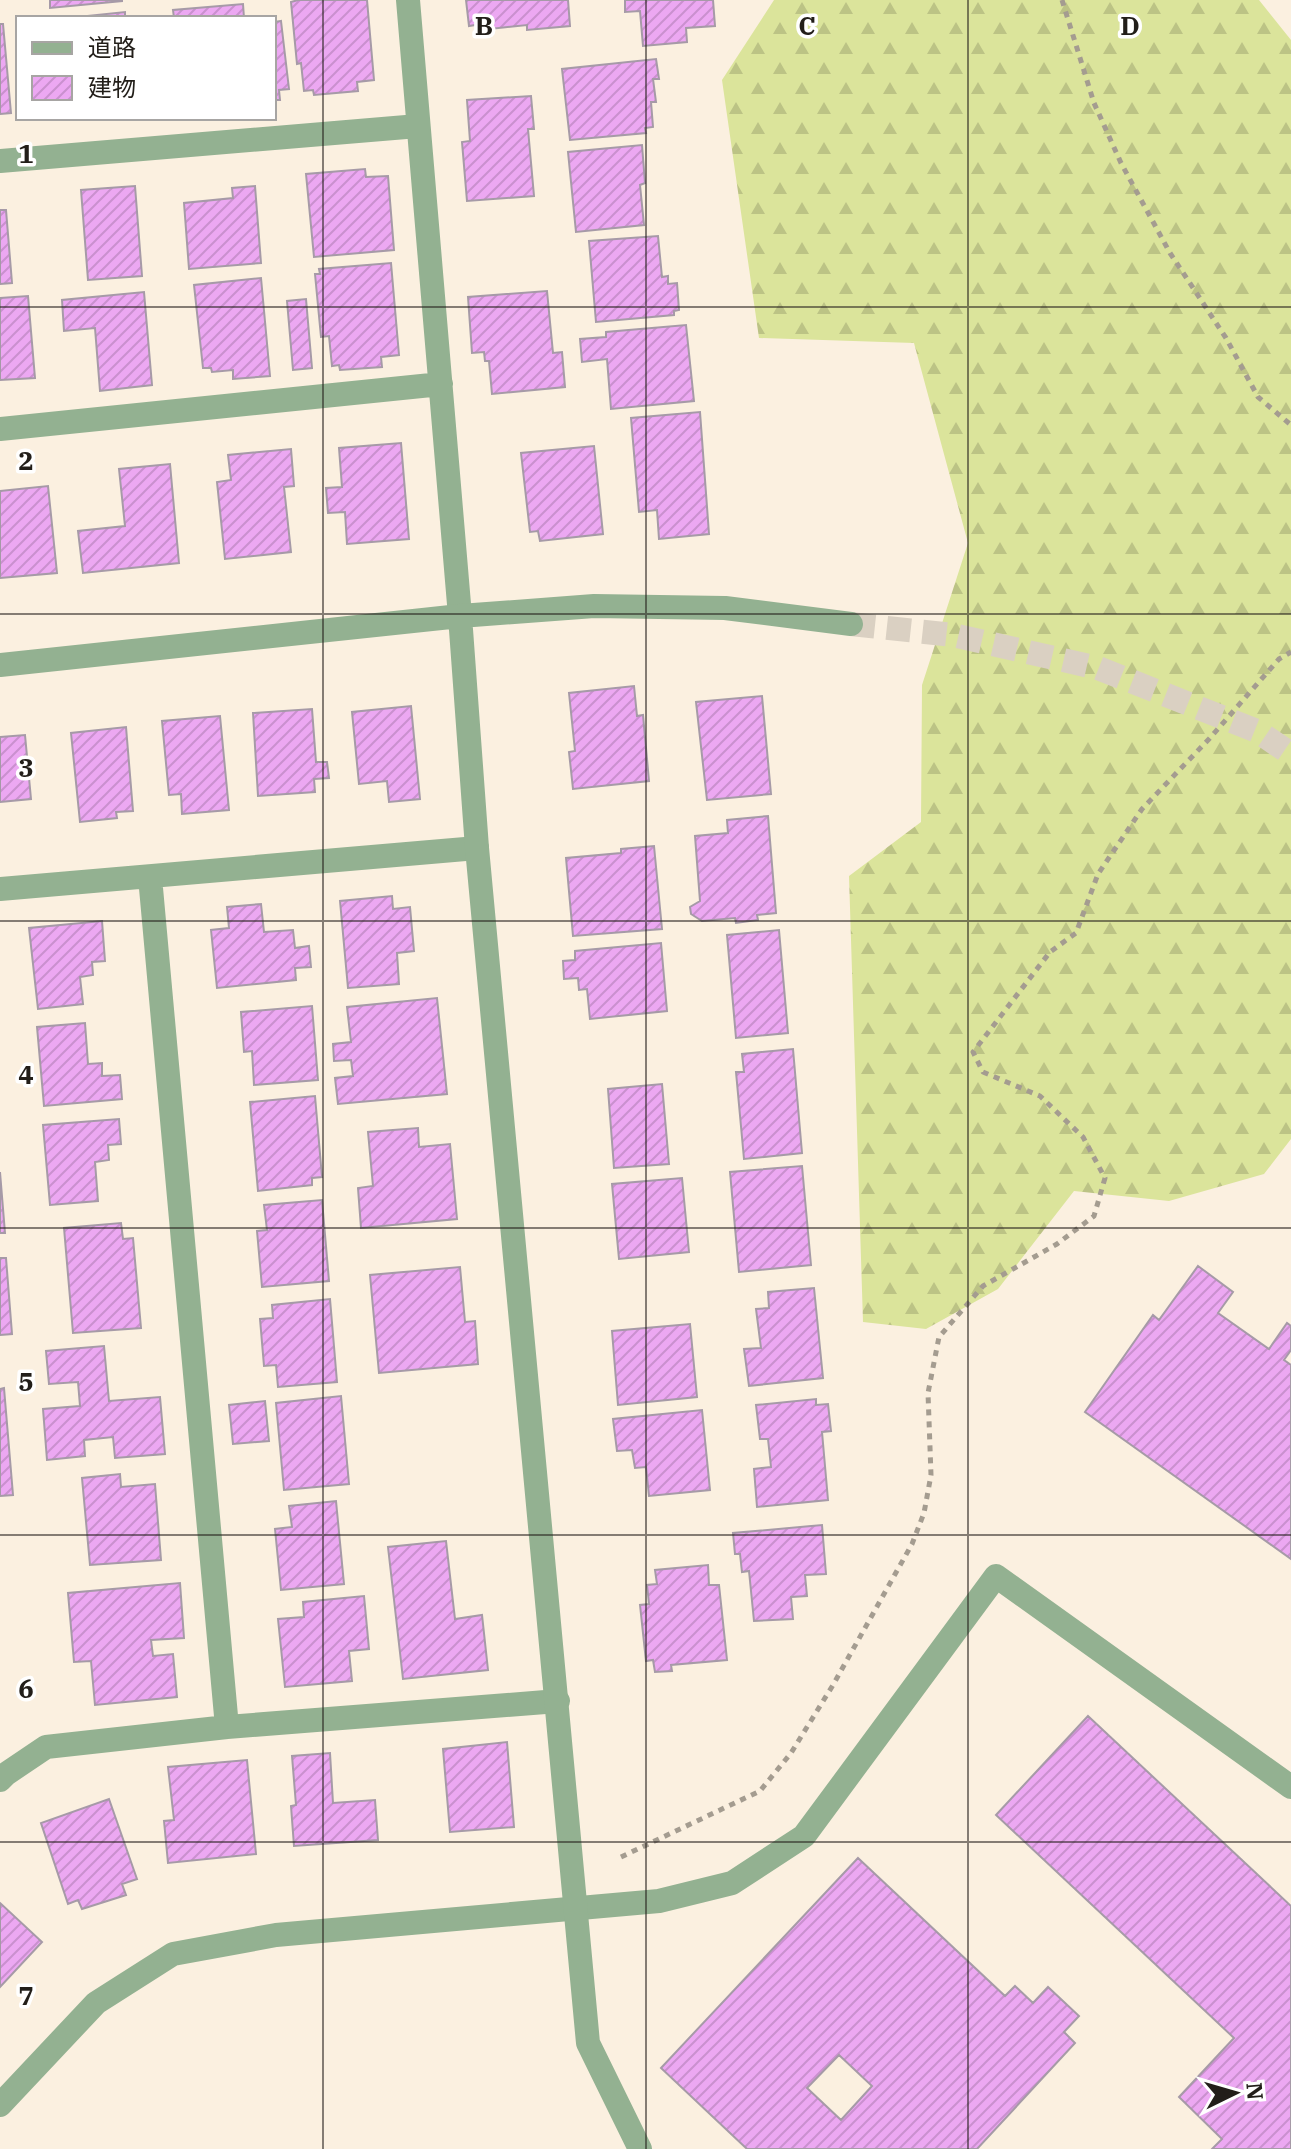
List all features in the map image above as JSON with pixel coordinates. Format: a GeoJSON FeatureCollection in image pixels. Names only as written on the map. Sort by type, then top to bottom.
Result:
{"type":"FeatureCollection","features":[{"type":"Feature","properties":{"kind":"street"},"geometry":{"type":"LineString","coordinates":[[408,0],[477,848],[588,2043],[640,2149]]}},
{"type":"Feature","properties":{"kind":"street"},"geometry":{"type":"LineString","coordinates":[[0,161],[418,126]]}},
{"type":"Feature","properties":{"kind":"street"},"geometry":{"type":"LineString","coordinates":[[0,429],[441,384]]}},
{"type":"Feature","properties":{"kind":"street"},"geometry":{"type":"LineString","coordinates":[[0,665],[460,616],[594,606],[725,608],[851,624]]}},
{"type":"Feature","properties":{"kind":"street"},"geometry":{"type":"LineString","coordinates":[[0,889],[477,848]]}},
{"type":"Feature","properties":{"kind":"street"},"geometry":{"type":"LineString","coordinates":[[150,877],[227,1727]]}},
{"type":"Feature","properties":{"kind":"street"},"geometry":{"type":"LineString","coordinates":[[0,2105],[96,2003],[173,1954],[276,1935],[659,1901],[732,1883],[804,1836],[996,1576],[1291,1787]]}},
{"type":"Feature","properties":{"kind":"street"},"geometry":{"type":"LineString","coordinates":[[2,1774],[46,1747],[227,1727],[558,1701]]}},
{"type":"Feature","properties":{"kind":"path"},"geometry":{"type":"LineString","coordinates":[[1062,0],[1094,103],[1128,176],[1170,253],[1226,338],[1258,397],[1291,425]]}},
{"type":"Feature","properties":{"kind":"path"},"geometry":{"type":"LineString","coordinates":[[621,1857],[760,1791],[791,1753],[833,1685],[912,1544],[924,1513],[931,1475],[928,1393],[939,1337],[983,1286],[1057,1244],[1094,1216],[1105,1178],[1083,1137],[1040,1096],[983,1072],[973,1052],[1050,952],[1076,933],[1098,874],[1142,809],[1279,659],[1291,652]]}},
{"type":"Feature","properties":{"kind":"green space"},"geometry":{"type":"Polygon","coordinates":[[[774,0],[1259,0],[1291,40],[1291,1139],[1264,1174],[1169,1201],[1074,1191],[998,1289],[926,1329],[863,1322],[849,876],[921,822],[922,685],[968,543],[914,343],[759,338],[722,80],[774,0]]]}},
{"type":"Feature","properties":{"kind":"building"},"geometry":{"type":"Polygon","coordinates":[[[50,0],[122,0],[122,1],[50,8],[50,0]]]}},
{"type":"Feature","properties":{"kind":"building"},"geometry":{"type":"Polygon","coordinates":[[[367,0],[374,80],[357,82],[358,91],[314,95],[313,90],[304,91],[301,63],[297,64],[291,2],[367,0]]]}},
{"type":"Feature","properties":{"kind":"building"},"geometry":{"type":"Polygon","coordinates":[[[466,0],[568,0],[570,26],[527,30],[527,25],[481,30],[481,24],[469,26],[466,0]]]}},
{"type":"Feature","properties":{"kind":"building"},"geometry":{"type":"Polygon","coordinates":[[[625,0],[713,0],[715,26],[686,28],[687,42],[643,46],[640,11],[625,12],[625,0]]]}},
{"type":"Feature","properties":{"kind":"building"},"geometry":{"type":"Polygon","coordinates":[[[243,4],[244,16],[174,16],[173,10],[243,4]]]}},
{"type":"Feature","properties":{"kind":"building"},"geometry":{"type":"Polygon","coordinates":[[[125,12],[125,16],[87,16],[125,12]]]}},
{"type":"Feature","properties":{"kind":"building"},"geometry":{"type":"Polygon","coordinates":[[[281,21],[289,89],[279,90],[280,100],[276,100],[276,22],[281,21]]]}},
{"type":"Feature","properties":{"kind":"building"},"geometry":{"type":"Polygon","coordinates":[[[0,24],[3,24],[11,113],[0,114],[0,24]]]}},
{"type":"Feature","properties":{"kind":"building"},"geometry":{"type":"Polygon","coordinates":[[[656,59],[659,79],[653,79],[656,102],[651,102],[653,127],[645,128],[646,133],[570,140],[562,69],[656,59]]]}},
{"type":"Feature","properties":{"kind":"building"},"geometry":{"type":"Polygon","coordinates":[[[531,96],[534,129],[528,129],[534,196],[467,201],[462,142],[470,141],[467,100],[531,96]]]}},
{"type":"Feature","properties":{"kind":"building"},"geometry":{"type":"Polygon","coordinates":[[[642,145],[645,183],[640,185],[644,225],[576,232],[568,152],[642,145]]]}},
{"type":"Feature","properties":{"kind":"building"},"geometry":{"type":"Polygon","coordinates":[[[365,169],[366,177],[388,176],[394,250],[314,257],[306,174],[365,169]]]}},
{"type":"Feature","properties":{"kind":"building"},"geometry":{"type":"Polygon","coordinates":[[[135,186],[142,276],[88,280],[81,190],[135,186]]]}},
{"type":"Feature","properties":{"kind":"building"},"geometry":{"type":"Polygon","coordinates":[[[255,186],[261,263],[189,269],[184,203],[233,198],[232,188],[255,186]]]}},
{"type":"Feature","properties":{"kind":"building"},"geometry":{"type":"Polygon","coordinates":[[[0,210],[6,210],[12,283],[0,284],[0,210]]]}},
{"type":"Feature","properties":{"kind":"building"},"geometry":{"type":"Polygon","coordinates":[[[658,236],[662,277],[668,276],[668,284],[677,283],[679,310],[674,311],[674,315],[596,322],[589,241],[658,236]]]}},
{"type":"Feature","properties":{"kind":"building"},"geometry":{"type":"Polygon","coordinates":[[[391,263],[399,355],[381,357],[382,367],[340,370],[339,365],[332,366],[329,336],[321,337],[315,274],[320,274],[319,269],[391,263]]]}},
{"type":"Feature","properties":{"kind":"building"},"geometry":{"type":"Polygon","coordinates":[[[261,278],[270,376],[233,379],[233,370],[212,372],[211,368],[203,368],[194,285],[261,278]]]}},
{"type":"Feature","properties":{"kind":"building"},"geometry":{"type":"Polygon","coordinates":[[[547,291],[553,353],[562,352],[565,387],[492,394],[489,361],[485,361],[484,352],[472,353],[468,297],[547,291]]]}},
{"type":"Feature","properties":{"kind":"building"},"geometry":{"type":"Polygon","coordinates":[[[144,292],[152,385],[100,391],[95,328],[64,331],[62,300],[144,292]]]}},
{"type":"Feature","properties":{"kind":"building"},"geometry":{"type":"Polygon","coordinates":[[[28,296],[35,378],[0,380],[0,298],[28,296]]]}},
{"type":"Feature","properties":{"kind":"building"},"geometry":{"type":"Polygon","coordinates":[[[306,299],[312,368],[293,370],[287,301],[306,299]]]}},
{"type":"Feature","properties":{"kind":"building"},"geometry":{"type":"Polygon","coordinates":[[[686,325],[694,401],[611,409],[607,359],[582,362],[580,339],[606,337],[606,332],[686,325]]]}},
{"type":"Feature","properties":{"kind":"building"},"geometry":{"type":"Polygon","coordinates":[[[700,412],[709,534],[659,539],[657,510],[639,512],[631,418],[700,412]]]}},
{"type":"Feature","properties":{"kind":"building"},"geometry":{"type":"Polygon","coordinates":[[[401,443],[409,539],[347,544],[345,512],[328,513],[326,488],[342,487],[339,448],[401,443]]]}},
{"type":"Feature","properties":{"kind":"building"},"geometry":{"type":"Polygon","coordinates":[[[594,446],[603,534],[540,541],[538,531],[530,532],[521,453],[594,446]]]}},
{"type":"Feature","properties":{"kind":"building"},"geometry":{"type":"Polygon","coordinates":[[[291,449],[294,486],[284,487],[291,552],[225,559],[217,482],[231,480],[228,455],[291,449]]]}},
{"type":"Feature","properties":{"kind":"building"},"geometry":{"type":"Polygon","coordinates":[[[170,464],[179,563],[83,573],[78,531],[125,526],[119,469],[170,464]]]}},
{"type":"Feature","properties":{"kind":"building"},"geometry":{"type":"Polygon","coordinates":[[[48,486],[57,573],[0,578],[0,491],[48,486]]]}},
{"type":"Feature","properties":{"kind":"building"},"geometry":{"type":"Polygon","coordinates":[[[634,686],[637,716],[643,715],[649,781],[573,789],[569,752],[575,751],[569,693],[634,686]]]}},
{"type":"Feature","properties":{"kind":"building"},"geometry":{"type":"Polygon","coordinates":[[[762,696],[771,794],[707,800],[696,702],[762,696]]]}},
{"type":"Feature","properties":{"kind":"building"},"geometry":{"type":"Polygon","coordinates":[[[411,706],[420,799],[389,802],[387,781],[359,784],[352,712],[411,706]]]}},
{"type":"Feature","properties":{"kind":"building"},"geometry":{"type":"Polygon","coordinates":[[[312,709],[316,762],[327,762],[329,778],[314,779],[315,792],[258,796],[253,713],[312,709]]]}},
{"type":"Feature","properties":{"kind":"building"},"geometry":{"type":"Polygon","coordinates":[[[220,716],[229,810],[182,814],[181,794],[169,795],[162,721],[220,716]]]}},
{"type":"Feature","properties":{"kind":"building"},"geometry":{"type":"Polygon","coordinates":[[[126,727],[133,811],[116,812],[117,818],[80,822],[71,733],[126,727]]]}},
{"type":"Feature","properties":{"kind":"building"},"geometry":{"type":"Polygon","coordinates":[[[25,735],[31,799],[0,802],[0,737],[25,735]]]}},
{"type":"Feature","properties":{"kind":"building"},"geometry":{"type":"Polygon","coordinates":[[[768,816],[776,913],[757,915],[758,920],[736,923],[735,918],[702,921],[691,914],[690,907],[700,901],[695,836],[728,833],[727,820],[768,816]]]}},
{"type":"Feature","properties":{"kind":"building"},"geometry":{"type":"Polygon","coordinates":[[[654,846],[662,929],[573,936],[566,858],[621,853],[621,849],[654,846]]]}},
{"type":"Feature","properties":{"kind":"building"},"geometry":{"type":"Polygon","coordinates":[[[392,896],[393,909],[410,907],[414,951],[397,953],[399,984],[348,988],[340,901],[392,896]]]}},
{"type":"Feature","properties":{"kind":"building"},"geometry":{"type":"Polygon","coordinates":[[[261,904],[264,932],[293,930],[295,948],[309,946],[311,967],[295,968],[296,980],[217,988],[211,930],[229,928],[227,907],[261,904]]]}},
{"type":"Feature","properties":{"kind":"building"},"geometry":{"type":"Polygon","coordinates":[[[102,921],[105,961],[92,962],[93,975],[80,977],[83,1004],[38,1009],[29,928],[102,921]]]}},
{"type":"Feature","properties":{"kind":"building"},"geometry":{"type":"Polygon","coordinates":[[[779,930],[788,1033],[736,1038],[727,935],[779,930]]]}},
{"type":"Feature","properties":{"kind":"building"},"geometry":{"type":"Polygon","coordinates":[[[661,943],[667,1011],[590,1019],[587,989],[579,990],[578,978],[564,979],[563,961],[575,960],[575,951],[661,943]]]}},
{"type":"Feature","properties":{"kind":"building"},"geometry":{"type":"Polygon","coordinates":[[[437,998],[447,1094],[338,1104],[335,1078],[353,1076],[351,1060],[334,1061],[333,1044],[351,1042],[347,1007],[437,998]]]}},
{"type":"Feature","properties":{"kind":"building"},"geometry":{"type":"Polygon","coordinates":[[[312,1006],[318,1080],[254,1085],[252,1051],[244,1052],[241,1012],[312,1006]]]}},
{"type":"Feature","properties":{"kind":"building"},"geometry":{"type":"Polygon","coordinates":[[[85,1023],[88,1064],[102,1063],[102,1076],[120,1075],[122,1099],[44,1106],[37,1027],[85,1023]]]}},
{"type":"Feature","properties":{"kind":"building"},"geometry":{"type":"Polygon","coordinates":[[[793,1049],[802,1153],[744,1159],[736,1072],[744,1072],[742,1054],[793,1049]]]}},
{"type":"Feature","properties":{"kind":"building"},"geometry":{"type":"Polygon","coordinates":[[[662,1084],[669,1164],[614,1168],[608,1089],[662,1084]]]}},
{"type":"Feature","properties":{"kind":"building"},"geometry":{"type":"Polygon","coordinates":[[[315,1096],[322,1177],[312,1178],[312,1185],[258,1191],[250,1102],[315,1096]]]}},
{"type":"Feature","properties":{"kind":"building"},"geometry":{"type":"Polygon","coordinates":[[[119,1119],[121,1144],[108,1145],[109,1160],[95,1162],[98,1201],[50,1205],[43,1125],[119,1119]]]}},
{"type":"Feature","properties":{"kind":"building"},"geometry":{"type":"Polygon","coordinates":[[[418,1128],[419,1147],[450,1144],[457,1219],[361,1228],[358,1188],[373,1186],[368,1132],[418,1128]]]}},
{"type":"Feature","properties":{"kind":"building"},"geometry":{"type":"Polygon","coordinates":[[[802,1166],[811,1265],[739,1272],[730,1172],[802,1166]]]}},
{"type":"Feature","properties":{"kind":"building"},"geometry":{"type":"Polygon","coordinates":[[[0,1172],[5,1233],[0,1233],[0,1172]]]}},
{"type":"Feature","properties":{"kind":"building"},"geometry":{"type":"Polygon","coordinates":[[[682,1178],[689,1252],[619,1259],[612,1184],[682,1178]]]}},
{"type":"Feature","properties":{"kind":"building"},"geometry":{"type":"Polygon","coordinates":[[[322,1200],[329,1281],[262,1287],[257,1231],[267,1230],[264,1205],[322,1200]]]}},
{"type":"Feature","properties":{"kind":"building"},"geometry":{"type":"Polygon","coordinates":[[[121,1223],[123,1239],[133,1238],[141,1328],[73,1333],[64,1228],[121,1223]]]}},
{"type":"Feature","properties":{"kind":"building"},"geometry":{"type":"Polygon","coordinates":[[[0,1258],[6,1258],[12,1334],[0,1335],[0,1258]]]}},
{"type":"Feature","properties":{"kind":"building"},"geometry":{"type":"Polygon","coordinates":[[[1198,1266],[1233,1292],[1218,1313],[1269,1349],[1287,1323],[1291,1326],[1291,1350],[1284,1360],[1291,1365],[1291,1559],[1085,1412],[1153,1315],[1159,1320],[1198,1266]]]}},
{"type":"Feature","properties":{"kind":"building"},"geometry":{"type":"Polygon","coordinates":[[[460,1267],[465,1322],[475,1321],[478,1364],[379,1373],[370,1275],[460,1267]]]}},
{"type":"Feature","properties":{"kind":"building"},"geometry":{"type":"Polygon","coordinates":[[[814,1288],[823,1378],[749,1386],[744,1349],[761,1348],[756,1309],[769,1308],[768,1292],[814,1288]]]}},
{"type":"Feature","properties":{"kind":"building"},"geometry":{"type":"Polygon","coordinates":[[[330,1299],[337,1382],[278,1387],[276,1365],[264,1366],[260,1319],[273,1318],[272,1305],[330,1299]]]}},
{"type":"Feature","properties":{"kind":"building"},"geometry":{"type":"Polygon","coordinates":[[[690,1324],[697,1397],[618,1405],[612,1331],[690,1324]]]}},
{"type":"Feature","properties":{"kind":"building"},"geometry":{"type":"Polygon","coordinates":[[[104,1346],[109,1401],[160,1397],[165,1454],[115,1458],[113,1437],[84,1440],[85,1456],[47,1460],[43,1409],[80,1406],[78,1382],[49,1384],[46,1351],[104,1346]]]}},
{"type":"Feature","properties":{"kind":"building"},"geometry":{"type":"Polygon","coordinates":[[[4,1388],[13,1495],[0,1496],[0,1389],[4,1388]]]}},
{"type":"Feature","properties":{"kind":"building"},"geometry":{"type":"Polygon","coordinates":[[[341,1396],[349,1484],[284,1490],[276,1403],[341,1396]]]}},
{"type":"Feature","properties":{"kind":"building"},"geometry":{"type":"Polygon","coordinates":[[[816,1399],[816,1405],[828,1404],[831,1431],[822,1432],[828,1500],[757,1507],[754,1469],[771,1467],[768,1439],[760,1439],[756,1405],[816,1399]]]}},
{"type":"Feature","properties":{"kind":"building"},"geometry":{"type":"Polygon","coordinates":[[[265,1401],[269,1441],[233,1444],[229,1405],[265,1401]]]}},
{"type":"Feature","properties":{"kind":"building"},"geometry":{"type":"Polygon","coordinates":[[[702,1410],[710,1490],[649,1496],[646,1467],[635,1468],[632,1450],[617,1451],[613,1419],[702,1410]]]}},
{"type":"Feature","properties":{"kind":"building"},"geometry":{"type":"Polygon","coordinates":[[[120,1474],[121,1487],[155,1484],[161,1560],[90,1565],[82,1478],[120,1474]]]}},
{"type":"Feature","properties":{"kind":"building"},"geometry":{"type":"Polygon","coordinates":[[[336,1501],[344,1584],[281,1590],[275,1529],[292,1527],[289,1506],[336,1501]]]}},
{"type":"Feature","properties":{"kind":"building"},"geometry":{"type":"Polygon","coordinates":[[[822,1525],[826,1574],[805,1575],[807,1596],[791,1597],[793,1619],[754,1621],[749,1571],[742,1572],[740,1554],[735,1554],[733,1533],[822,1525]]]}},
{"type":"Feature","properties":{"kind":"building"},"geometry":{"type":"Polygon","coordinates":[[[446,1541],[455,1619],[482,1615],[488,1670],[403,1679],[388,1547],[446,1541]]]}},
{"type":"Feature","properties":{"kind":"building"},"geometry":{"type":"Polygon","coordinates":[[[708,1565],[709,1585],[719,1585],[727,1660],[671,1665],[672,1671],[655,1672],[653,1660],[646,1661],[640,1605],[649,1604],[647,1585],[657,1584],[655,1570],[708,1565]]]}},
{"type":"Feature","properties":{"kind":"building"},"geometry":{"type":"Polygon","coordinates":[[[180,1583],[184,1638],[151,1640],[153,1656],[173,1654],[177,1697],[95,1705],[91,1661],[74,1662],[68,1593],[180,1583]]]}},
{"type":"Feature","properties":{"kind":"building"},"geometry":{"type":"Polygon","coordinates":[[[364,1596],[369,1649],[349,1651],[352,1681],[285,1687],[278,1619],[304,1617],[303,1602],[364,1596]]]}},
{"type":"Feature","properties":{"kind":"building"},"geometry":{"type":"Polygon","coordinates":[[[1088,1716],[1291,1906],[1291,2149],[1212,2149],[1222,2139],[1179,2097],[1234,2038],[996,1815],[1088,1716]]]}},
{"type":"Feature","properties":{"kind":"building"},"geometry":{"type":"Polygon","coordinates":[[[507,1742],[514,1827],[450,1832],[443,1749],[507,1742]]]}},
{"type":"Feature","properties":{"kind":"building"},"geometry":{"type":"Polygon","coordinates":[[[330,1753],[333,1803],[375,1800],[378,1840],[294,1846],[291,1806],[296,1805],[292,1756],[330,1753]]]}},
{"type":"Feature","properties":{"kind":"building"},"geometry":{"type":"Polygon","coordinates":[[[247,1760],[256,1854],[168,1863],[164,1821],[174,1820],[168,1767],[247,1760]]]}},
{"type":"Feature","properties":{"kind":"building"},"geometry":{"type":"Polygon","coordinates":[[[109,1799],[137,1879],[122,1884],[126,1895],[82,1909],[78,1900],[68,1904],[41,1823],[109,1799]]]}},
{"type":"Feature","properties":{"kind":"building"},"geometry":{"type":"Polygon","coordinates":[[[858,1858],[1005,1996],[1015,1986],[1033,2003],[1048,1987],[1079,2016],[1064,2032],[1075,2043],[977,2149],[747,2149],[661,2068],[858,1858]],[[839,2055],[807,2088],[841,2120],[872,2086],[839,2055]]]}},
{"type":"Feature","properties":{"kind":"building"},"geometry":{"type":"Polygon","coordinates":[[[0,1903],[42,1942],[0,1987],[0,1903]]]}},
{"type":"Feature","properties":{"kind":"tunnel"},"geometry":{"type":"LineString","coordinates":[[851,624],[953,635],[1098,668],[1257,731],[1291,754]]}}]}
